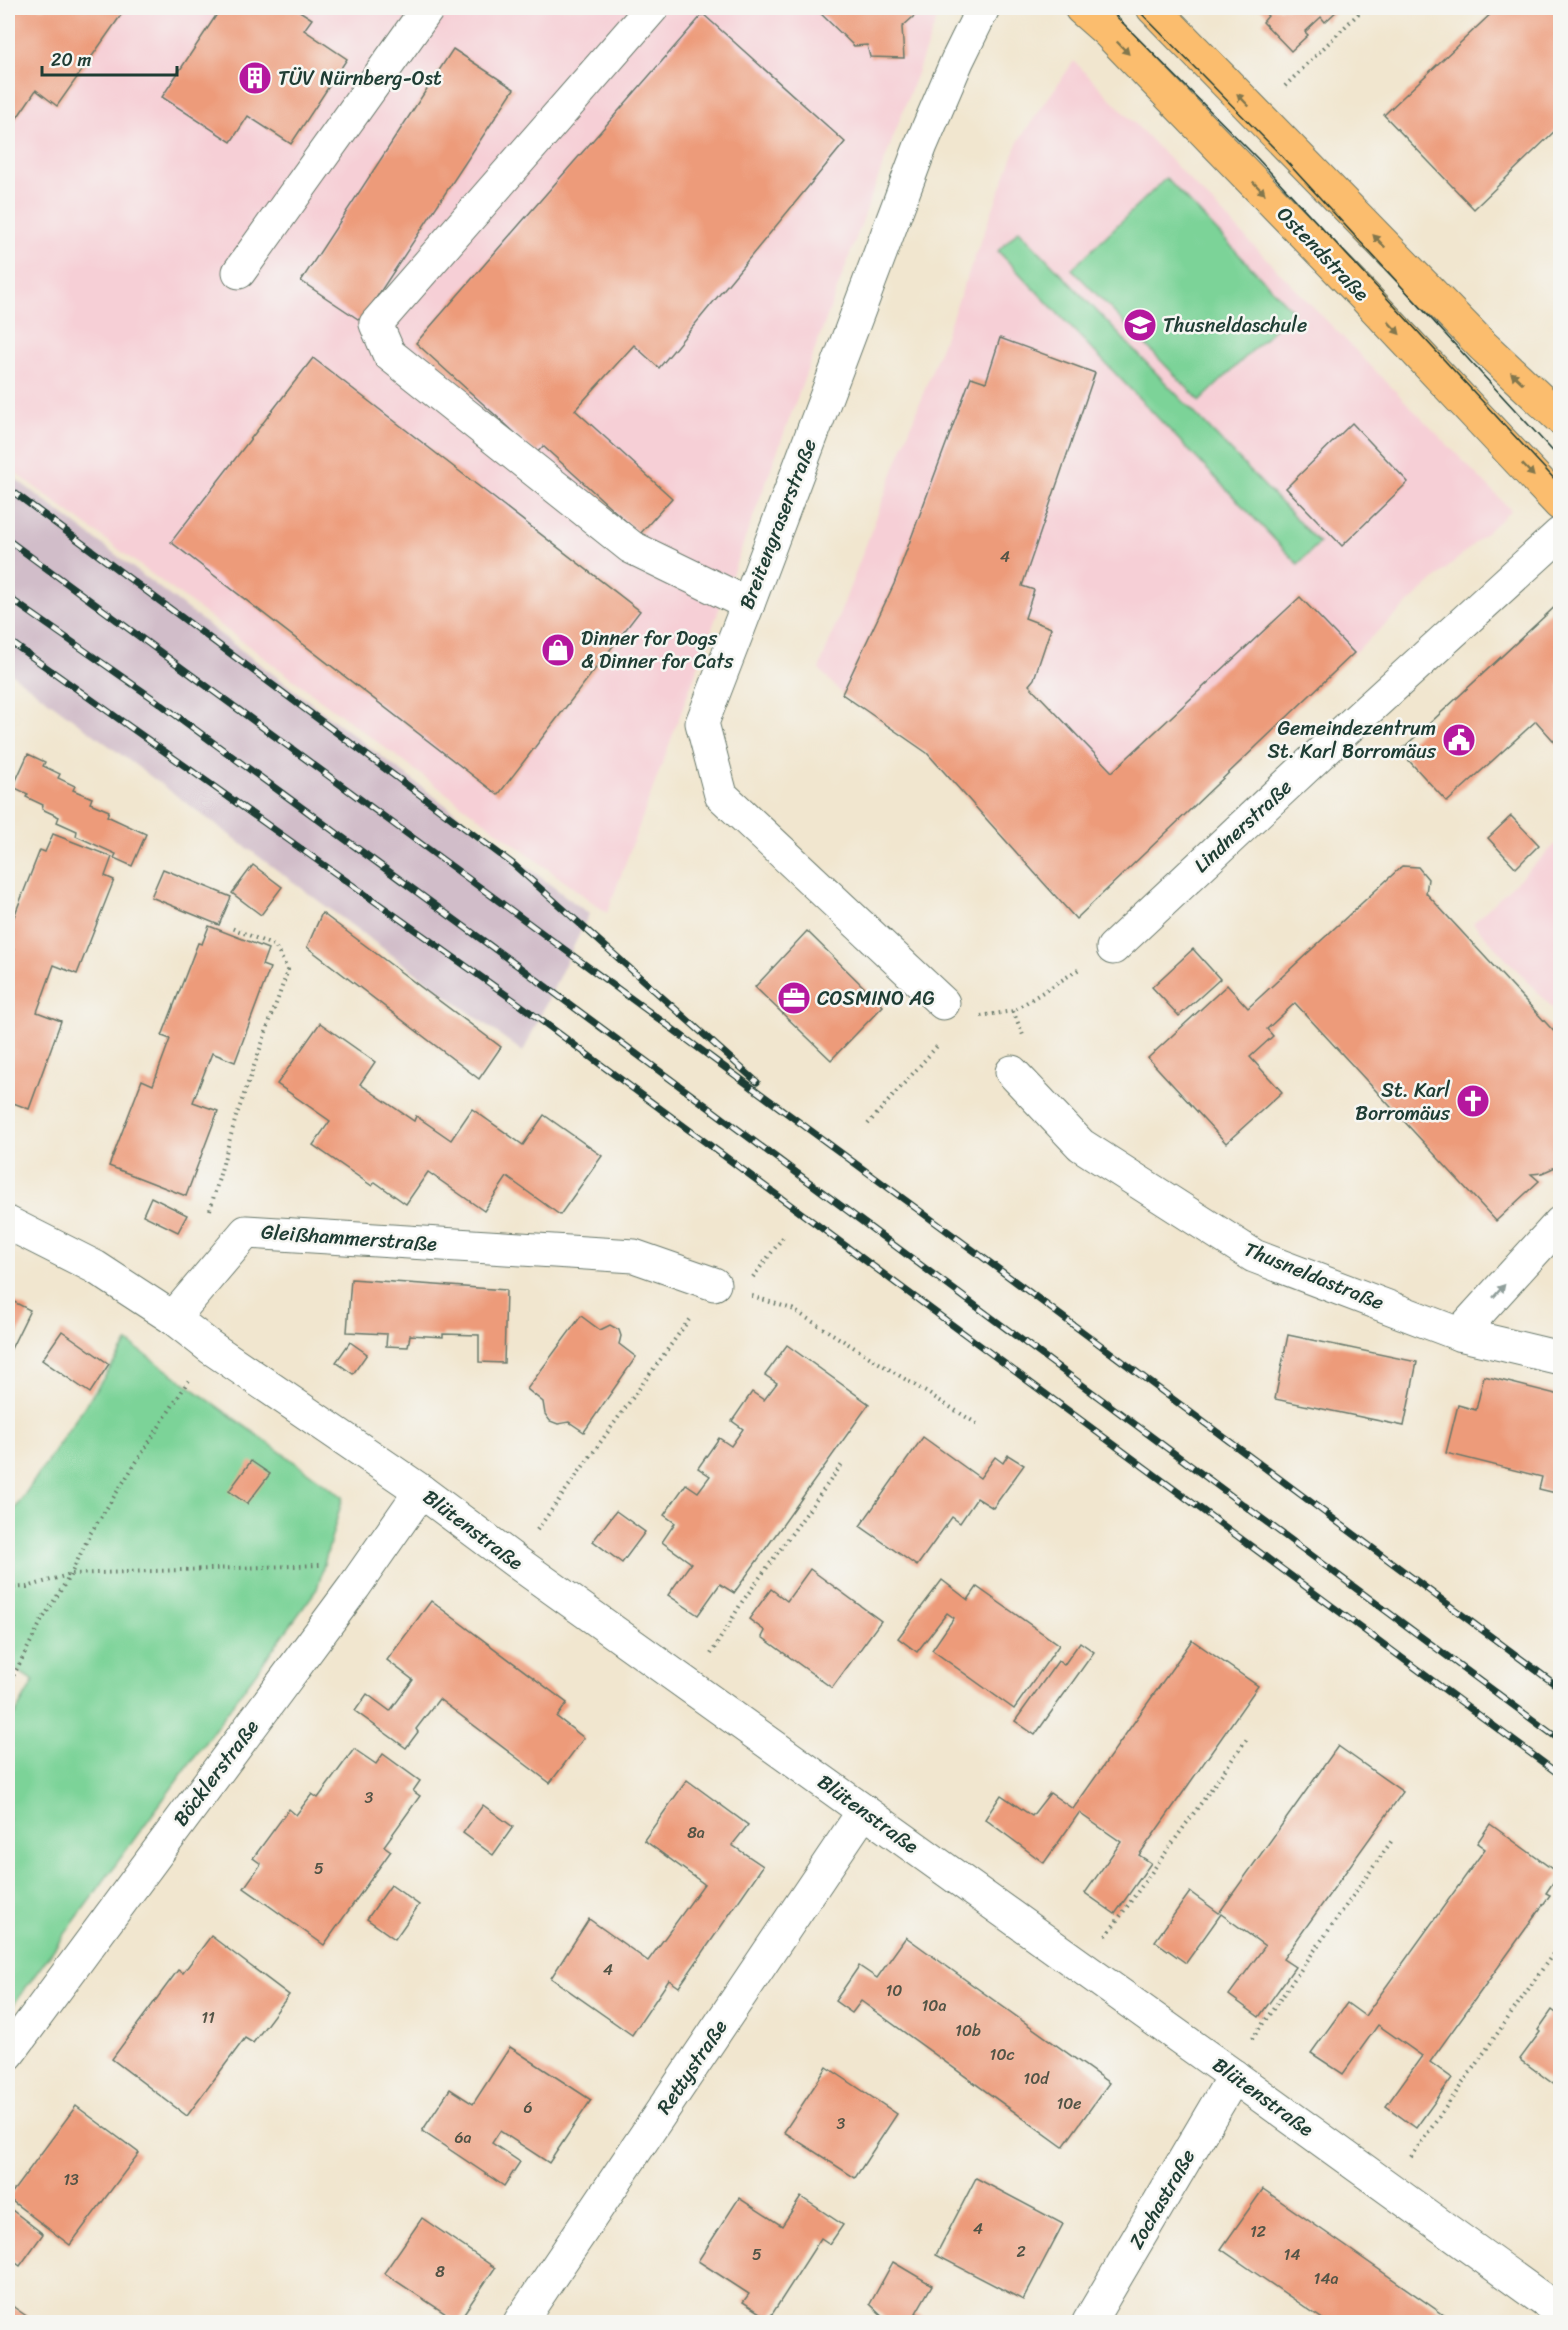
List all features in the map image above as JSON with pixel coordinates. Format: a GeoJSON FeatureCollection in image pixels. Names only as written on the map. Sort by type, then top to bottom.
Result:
{"type":"FeatureCollection","features":[{"type":"Feature","properties":{"kind":"main road","name":"Ostendstraße"},"geometry":{"type":"LineString","coordinates":[[1081,8],[1106,30],[1356,288],[1560,504]]}},
{"type":"Feature","properties":{"kind":"main road"},"geometry":{"type":"LineString","coordinates":[[1153,8],[1483,346],[1560,417]]}},
{"type":"Feature","properties":{"kind":"street"},"geometry":{"type":"LineString","coordinates":[[239,272],[428,8]]}},
{"type":"Feature","properties":{"kind":"street"},"geometry":{"type":"LineString","coordinates":[[652,8],[376,324],[389,354],[631,547],[748,604]]}},
{"type":"Feature","properties":{"kind":"street","name":"Breitengraserstraße"},"geometry":{"type":"LineString","coordinates":[[957,1010],[721,795],[702,723],[921,145],[957,60],[983,8]]}},
{"type":"Feature","properties":{"kind":"street","name":"Lindnerstraße"},"geometry":{"type":"LineString","coordinates":[[1113,948],[1339,736],[1560,534]]}},
{"type":"Feature","properties":{"kind":"street","name":"Thusneldastraße"},"geometry":{"type":"LineString","coordinates":[[1012,1072],[1081,1144],[1254,1256],[1459,1334],[1560,1358]]}},
{"type":"Feature","properties":{"kind":"street"},"geometry":{"type":"LineString","coordinates":[[8,1223],[95,1268],[173,1318]]}},
{"type":"Feature","properties":{"kind":"street"},"geometry":{"type":"LineString","coordinates":[[1459,1334],[1560,1223]]}},
{"type":"Feature","properties":{"kind":"street","name":"Gleißhammerstraße"},"geometry":{"type":"LineString","coordinates":[[173,1318],[246,1232],[634,1256],[714,1284]]}},
{"type":"Feature","properties":{"kind":"street","name":"Blütenstraße"},"geometry":{"type":"LineString","coordinates":[[173,1318],[210,1347],[421,1491],[515,1561],[1560,2312]]}},
{"type":"Feature","properties":{"kind":"street","name":"Böcklerstraße"},"geometry":{"type":"LineString","coordinates":[[8,2054],[354,1587],[421,1491]]}},
{"type":"Feature","properties":{"kind":"street","name":"Rettystraße"},"geometry":{"type":"LineString","coordinates":[[520,2322],[864,1811]]}},
{"type":"Feature","properties":{"kind":"street","name":"Zochastraße"},"geometry":{"type":"LineString","coordinates":[[1089,2322],[1231,2074]]}},
{"type":"Feature","properties":{"kind":"path"},"geometry":{"type":"LineString","coordinates":[[1257,114],[1364,8]]}},
{"type":"Feature","properties":{"kind":"path"},"geometry":{"type":"LineString","coordinates":[[225,1256],[204,1234],[236,1117],[288,970],[275,946],[229,927]]}},
{"type":"Feature","properties":{"kind":"path"},"geometry":{"type":"LineString","coordinates":[[957,1010],[1013,1011],[1113,948]]}},
{"type":"Feature","properties":{"kind":"path"},"geometry":{"type":"LineString","coordinates":[[868,1124],[945,1037]]}},
{"type":"Feature","properties":{"kind":"path"},"geometry":{"type":"LineString","coordinates":[[747,1285],[784,1236]]}},
{"type":"Feature","properties":{"kind":"path"},"geometry":{"type":"LineString","coordinates":[[515,1561],[714,1284],[792,1309],[979,1425]]}},
{"type":"Feature","properties":{"kind":"path"},"geometry":{"type":"LineString","coordinates":[[8,1686],[42,1620],[71,1574],[90,1534],[210,1347]]}},
{"type":"Feature","properties":{"kind":"path"},"geometry":{"type":"LineString","coordinates":[[691,1687],[742,1602],[843,1463]]}},
{"type":"Feature","properties":{"kind":"path"},"geometry":{"type":"LineString","coordinates":[[8,1588],[27,1587],[71,1574],[320,1565],[354,1587]]}},
{"type":"Feature","properties":{"kind":"path"},"geometry":{"type":"LineString","coordinates":[[1083,1968],[1249,1736]]}},
{"type":"Feature","properties":{"kind":"path"},"geometry":{"type":"LineString","coordinates":[[1231,2074],[1394,1839]]}},
{"type":"Feature","properties":{"kind":"path"},"geometry":{"type":"LineString","coordinates":[[1389,2188],[1556,1951]]}},
{"type":"Feature","properties":{"kind":"shaded area"},"geometry":{"type":"Polygon","coordinates":[[[8,8],[941,8],[607,913],[8,467],[8,8]]]}},
{"type":"Feature","properties":{"kind":"shaded area","name":"Thusneldaschule"},"geometry":{"type":"Polygon","coordinates":[[[1074,61],[1511,510],[1354,653],[1076,919],[927,753],[842,694],[819,669],[1019,140],[1074,61]]]}},
{"type":"Feature","properties":{"kind":"shaded area"},"geometry":{"type":"Polygon","coordinates":[[[8,473],[589,914],[523,1052],[8,671],[8,473]]]}},
{"type":"Feature","properties":{"kind":"shaded area"},"geometry":{"type":"Polygon","coordinates":[[[1560,840],[1560,1016],[1473,923],[1560,840]]]}},
{"type":"Feature","properties":{"kind":"green space"},"geometry":{"type":"Polygon","coordinates":[[[1166,178],[1293,311],[1200,401],[1072,269],[1166,178]]]}},
{"type":"Feature","properties":{"kind":"green space"},"geometry":{"type":"Polygon","coordinates":[[[1019,230],[1319,543],[1298,564],[998,251],[1019,230]]]}},
{"type":"Feature","properties":{"kind":"green space"},"geometry":{"type":"Polygon","coordinates":[[[128,1342],[343,1497],[317,1589],[8,2012],[8,1726],[34,1681],[8,1665],[8,1526],[12,1513],[128,1342]]]}},
{"type":"Feature","properties":{"kind":"building"},"geometry":{"type":"Polygon","coordinates":[[[8,8],[126,8],[57,106],[36,90],[8,131],[8,8]]]}},
{"type":"Feature","properties":{"kind":"building","name":"TÜV Nürnberg-Ost"},"geometry":{"type":"Polygon","coordinates":[[[221,8],[295,8],[312,19],[304,30],[347,59],[291,144],[248,116],[231,142],[162,97],[221,8]]]}},
{"type":"Feature","properties":{"kind":"building"},"geometry":{"type":"Polygon","coordinates":[[[815,8],[923,8],[902,27],[904,58],[870,57],[867,45],[854,46],[815,8]]]}},
{"type":"Feature","properties":{"kind":"building"},"geometry":{"type":"Polygon","coordinates":[[[1260,8],[1340,8],[1325,22],[1321,17],[1305,32],[1308,35],[1291,51],[1263,22],[1268,16],[1260,8]]]}},
{"type":"Feature","properties":{"kind":"building"},"geometry":{"type":"Polygon","coordinates":[[[1497,8],[1560,8],[1560,126],[1474,209],[1384,115],[1497,8]]]}},
{"type":"Feature","properties":{"kind":"building"},"geometry":{"type":"Polygon","coordinates":[[[703,14],[845,142],[659,368],[634,345],[575,410],[672,498],[640,534],[543,446],[537,453],[416,343],[703,14]]]}},
{"type":"Feature","properties":{"kind":"building"},"geometry":{"type":"Polygon","coordinates":[[[453,49],[514,89],[361,321],[301,281],[453,49]]]}},
{"type":"Feature","properties":{"kind":"building"},"geometry":{"type":"Polygon","coordinates":[[[1000,338],[1095,373],[1022,586],[1034,590],[1025,618],[1051,628],[1034,679],[1029,685],[1112,772],[1300,597],[1354,653],[1076,919],[927,753],[842,694],[894,584],[971,377],[986,382],[1000,338]]]}},
{"type":"Feature","properties":{"kind":"building"},"geometry":{"type":"Polygon","coordinates":[[[313,358],[640,611],[498,795],[171,542],[313,358]]]}},
{"type":"Feature","properties":{"kind":"building"},"geometry":{"type":"Polygon","coordinates":[[[1352,423],[1408,482],[1342,546],[1286,488],[1352,423]]]}},
{"type":"Feature","properties":{"kind":"building"},"geometry":{"type":"Polygon","coordinates":[[[1560,602],[1560,748],[1536,721],[1447,802],[1400,751],[1560,602]]]}},
{"type":"Feature","properties":{"kind":"building"},"geometry":{"type":"Polygon","coordinates":[[[28,754],[45,762],[43,766],[60,774],[58,778],[75,786],[73,790],[92,798],[90,803],[109,811],[107,816],[146,834],[132,866],[114,858],[116,854],[76,836],[77,831],[57,822],[59,817],[42,809],[43,805],[26,797],[28,794],[13,787],[28,754]]]}},
{"type":"Feature","properties":{"kind":"building"},"geometry":{"type":"Polygon","coordinates":[[[1511,816],[1539,845],[1516,868],[1488,838],[1511,816]]]}},
{"type":"Feature","properties":{"kind":"building"},"geometry":{"type":"Polygon","coordinates":[[[53,834],[112,857],[105,876],[114,880],[77,974],[54,965],[37,1012],[61,1021],[29,1109],[8,1101],[8,969],[14,950],[8,947],[8,932],[40,850],[45,852],[53,834]]]}},
{"type":"Feature","properties":{"kind":"building"},"geometry":{"type":"Polygon","coordinates":[[[253,865],[282,887],[261,915],[232,893],[253,865]]]}},
{"type":"Feature","properties":{"kind":"building","name":"St. Karl Borromäus"},"geometry":{"type":"Polygon","coordinates":[[[1402,866],[1418,867],[1428,879],[1426,893],[1560,1038],[1560,1165],[1542,1173],[1531,1174],[1539,1181],[1496,1221],[1295,1003],[1267,1029],[1273,1036],[1250,1057],[1282,1092],[1226,1143],[1148,1058],[1227,985],[1248,1008],[1402,866]]]}},
{"type":"Feature","properties":{"kind":"building"},"geometry":{"type":"Polygon","coordinates":[[[163,869],[231,897],[219,925],[151,897],[163,869]]]}},
{"type":"Feature","properties":{"kind":"building"},"geometry":{"type":"Polygon","coordinates":[[[322,913],[501,1047],[479,1079],[307,947],[322,913]]]}},
{"type":"Feature","properties":{"kind":"building"},"geometry":{"type":"Polygon","coordinates":[[[209,926],[268,949],[262,965],[270,968],[235,1062],[212,1053],[193,1102],[218,1111],[186,1196],[109,1166],[142,1080],[153,1085],[170,1039],[162,1036],[198,943],[202,944],[209,926]]]}},
{"type":"Feature","properties":{"kind":"building"},"geometry":{"type":"Polygon","coordinates":[[[807,931],[883,1006],[831,1060],[755,987],[807,931]]]}},
{"type":"Feature","properties":{"kind":"building"},"geometry":{"type":"Polygon","coordinates":[[[1193,949],[1220,979],[1179,1016],[1152,987],[1193,949]]]}},
{"type":"Feature","properties":{"kind":"building"},"geometry":{"type":"Polygon","coordinates":[[[320,1023],[375,1062],[360,1084],[414,1121],[416,1116],[451,1140],[472,1109],[523,1145],[544,1115],[602,1156],[560,1215],[507,1177],[484,1211],[428,1172],[406,1204],[375,1182],[372,1186],[313,1145],[330,1121],[277,1084],[320,1023]]]}},
{"type":"Feature","properties":{"kind":"building"},"geometry":{"type":"Polygon","coordinates":[[[151,1197],[187,1215],[178,1232],[143,1215],[151,1197]]]}},
{"type":"Feature","properties":{"kind":"building"},"geometry":{"type":"Polygon","coordinates":[[[351,1279],[506,1290],[504,1363],[479,1362],[479,1335],[443,1334],[443,1337],[410,1335],[408,1347],[386,1346],[387,1334],[347,1332],[351,1279]]]}},
{"type":"Feature","properties":{"kind":"building"},"geometry":{"type":"Polygon","coordinates":[[[8,1299],[30,1310],[8,1355],[8,1299]]]}},
{"type":"Feature","properties":{"kind":"building"},"geometry":{"type":"Polygon","coordinates":[[[581,1316],[600,1330],[610,1325],[619,1330],[621,1336],[619,1344],[636,1357],[584,1432],[569,1422],[558,1424],[550,1421],[545,1414],[543,1402],[527,1389],[581,1316]]]}},
{"type":"Feature","properties":{"kind":"building"},"geometry":{"type":"Polygon","coordinates":[[[62,1331],[109,1364],[90,1393],[42,1360],[62,1331]]]}},
{"type":"Feature","properties":{"kind":"building"},"geometry":{"type":"Polygon","coordinates":[[[1288,1335],[1417,1362],[1404,1426],[1275,1399],[1288,1335]]]}},
{"type":"Feature","properties":{"kind":"building"},"geometry":{"type":"Polygon","coordinates":[[[350,1342],[367,1354],[353,1374],[336,1362],[350,1342]]]}},
{"type":"Feature","properties":{"kind":"building"},"geometry":{"type":"Polygon","coordinates":[[[787,1345],[869,1404],[734,1593],[720,1584],[698,1615],[668,1595],[691,1563],[662,1542],[675,1523],[664,1515],[686,1484],[698,1492],[710,1476],[698,1468],[719,1438],[731,1446],[743,1429],[732,1421],[752,1392],[764,1400],[777,1383],[765,1375],[787,1345]]]}},
{"type":"Feature","properties":{"kind":"building"},"geometry":{"type":"Polygon","coordinates":[[[1484,1376],[1560,1395],[1560,1494],[1539,1489],[1542,1477],[1446,1453],[1458,1405],[1476,1410],[1484,1376]]]}},
{"type":"Feature","properties":{"kind":"building"},"geometry":{"type":"Polygon","coordinates":[[[923,1437],[980,1478],[995,1457],[1003,1463],[1008,1455],[1024,1465],[993,1508],[977,1498],[960,1523],[952,1517],[917,1566],[860,1526],[923,1437]]]}},
{"type":"Feature","properties":{"kind":"building"},"geometry":{"type":"Polygon","coordinates":[[[251,1461],[270,1474],[247,1504],[229,1491],[251,1461]]]}},
{"type":"Feature","properties":{"kind":"building"},"geometry":{"type":"Polygon","coordinates":[[[616,1511],[645,1532],[622,1563],[593,1541],[616,1511]]]}},
{"type":"Feature","properties":{"kind":"building"},"geometry":{"type":"Polygon","coordinates":[[[810,1569],[881,1621],[832,1688],[762,1637],[765,1631],[749,1619],[771,1589],[787,1601],[810,1569]]]}},
{"type":"Feature","properties":{"kind":"building"},"geometry":{"type":"Polygon","coordinates":[[[942,1580],[968,1600],[977,1587],[1059,1645],[1014,1709],[932,1650],[954,1618],[947,1613],[917,1652],[898,1638],[942,1580]]]}},
{"type":"Feature","properties":{"kind":"building"},"geometry":{"type":"Polygon","coordinates":[[[431,1601],[567,1703],[557,1717],[584,1738],[550,1783],[439,1699],[416,1729],[418,1732],[406,1748],[355,1711],[367,1694],[390,1711],[413,1680],[387,1660],[431,1601]]]}},
{"type":"Feature","properties":{"kind":"building"},"geometry":{"type":"Polygon","coordinates":[[[1192,1640],[1258,1686],[1139,1855],[1151,1863],[1115,1914],[1085,1893],[1121,1842],[1079,1813],[1044,1863],[985,1819],[1001,1795],[1032,1816],[1050,1793],[1073,1809],[1192,1640]]]}},
{"type":"Feature","properties":{"kind":"building"},"geometry":{"type":"Polygon","coordinates":[[[1080,1642],[1094,1652],[1035,1735],[1015,1721],[1058,1661],[1064,1665],[1080,1642]]]}},
{"type":"Feature","properties":{"kind":"building"},"geometry":{"type":"Polygon","coordinates":[[[1338,1746],[1403,1792],[1283,1959],[1295,1967],[1259,2017],[1229,1995],[1265,1946],[1221,1914],[1186,1963],[1155,1941],[1190,1892],[1219,1913],[1338,1746]]]}},
{"type":"Feature","properties":{"kind":"building"},"geometry":{"type":"Polygon","coordinates":[[[354,1749],[376,1764],[383,1754],[420,1781],[413,1791],[420,1796],[384,1846],[391,1851],[324,1945],[244,1888],[261,1864],[253,1858],[289,1809],[296,1815],[312,1794],[318,1798],[354,1749]]]}},
{"type":"Feature","properties":{"kind":"building"},"geometry":{"type":"Polygon","coordinates":[[[687,1780],[748,1825],[732,1845],[763,1866],[679,1987],[669,1980],[632,2035],[551,1978],[589,1919],[648,1961],[704,1884],[644,1840],[687,1780]]]}},
{"type":"Feature","properties":{"kind":"building"},"geometry":{"type":"Polygon","coordinates":[[[483,1805],[513,1827],[493,1855],[463,1833],[483,1805]]]}},
{"type":"Feature","properties":{"kind":"building"},"geometry":{"type":"Polygon","coordinates":[[[1490,1824],[1559,1874],[1546,1893],[1550,1895],[1430,2062],[1452,2078],[1416,2128],[1386,2106],[1422,2056],[1378,2025],[1343,2074],[1311,2053],[1347,2003],[1365,2016],[1485,1849],[1477,1843],[1490,1824]]]}},
{"type":"Feature","properties":{"kind":"building"},"geometry":{"type":"Polygon","coordinates":[[[391,1885],[419,1905],[395,1939],[367,1919],[391,1885]]]}},
{"type":"Feature","properties":{"kind":"building"},"geometry":{"type":"Polygon","coordinates":[[[211,1936],[289,1995],[253,2043],[245,2038],[187,2116],[112,2059],[178,1970],[183,1973],[211,1936]]]}},
{"type":"Feature","properties":{"kind":"building"},"geometry":{"type":"Polygon","coordinates":[[[906,1937],[1109,2083],[1063,2147],[861,2001],[852,2013],[835,2001],[859,1966],[877,1978],[906,1937]]]}},
{"type":"Feature","properties":{"kind":"building"},"geometry":{"type":"Polygon","coordinates":[[[1552,2010],[1560,2016],[1560,2089],[1520,2059],[1540,2032],[1538,2030],[1552,2010]]]}},
{"type":"Feature","properties":{"kind":"building"},"geometry":{"type":"Polygon","coordinates":[[[510,2047],[591,2100],[549,2163],[500,2131],[492,2143],[520,2162],[504,2186],[422,2131],[450,2089],[473,2104],[510,2047]]]}},
{"type":"Feature","properties":{"kind":"building"},"geometry":{"type":"Polygon","coordinates":[[[827,2067],[897,2114],[855,2178],[784,2132],[827,2067]]]}},
{"type":"Feature","properties":{"kind":"building"},"geometry":{"type":"Polygon","coordinates":[[[76,2106],[139,2153],[70,2245],[8,2198],[76,2106]]]}},
{"type":"Feature","properties":{"kind":"building"},"geometry":{"type":"Polygon","coordinates":[[[976,2178],[1063,2224],[1023,2300],[936,2255],[976,2178]]]}},
{"type":"Feature","properties":{"kind":"building"},"geometry":{"type":"Polygon","coordinates":[[[1263,2189],[1454,2322],[1327,2322],[1254,2272],[1221,2249],[1263,2189]]]}},
{"type":"Feature","properties":{"kind":"building"},"geometry":{"type":"Polygon","coordinates":[[[801,2197],[843,2225],[830,2244],[821,2238],[769,2319],[743,2302],[749,2294],[698,2261],[739,2198],[782,2226],[801,2197]]]}},
{"type":"Feature","properties":{"kind":"building"},"geometry":{"type":"Polygon","coordinates":[[[8,2207],[43,2234],[20,2266],[8,2257],[8,2207]]]}},
{"type":"Feature","properties":{"kind":"building"},"geometry":{"type":"Polygon","coordinates":[[[422,2218],[495,2268],[458,2322],[384,2273],[422,2218]]]}},
{"type":"Feature","properties":{"kind":"building"},"geometry":{"type":"Polygon","coordinates":[[[893,2262],[932,2285],[916,2313],[934,2322],[889,2322],[870,2304],[893,2262]]]}},
{"type":"Feature","properties":{"kind":"building"},"geometry":{"type":"Polygon","coordinates":[[[8,2302],[15,2308],[35,2322],[8,2322],[8,2302]]]}},
{"type":"Feature","properties":{"kind":"tram line"},"geometry":{"type":"LineString","coordinates":[[1108,8],[1258,159],[1560,485]]}},
{"type":"Feature","properties":{"kind":"tram line"},"geometry":{"type":"LineString","coordinates":[[1136,8],[1275,149],[1560,459]]}},
{"type":"Feature","properties":{"kind":"railway"},"geometry":{"type":"LineString","coordinates":[[8,488],[513,864],[757,1082]]}},
{"type":"Feature","properties":{"kind":"railway"},"geometry":{"type":"LineString","coordinates":[[8,540],[977,1253],[1560,1688]]}},
{"type":"Feature","properties":{"kind":"railway"},"geometry":{"type":"LineString","coordinates":[[8,597],[151,697],[537,980],[1560,1740]]}},
{"type":"Feature","properties":{"kind":"railway"},"geometry":{"type":"LineString","coordinates":[[8,640],[519,1004],[1560,1775]]}},
{"type":"Feature","properties":{"kind":"place","name":"TÜV Nürnberg-Ost"},"geometry":{"type":"Point","coordinates":[255,78]}},
{"type":"Feature","properties":{"kind":"place","name":"Thusneldaschule"},"geometry":{"type":"Point","coordinates":[1140,325]}},
{"type":"Feature","properties":{"kind":"place","name":"Dinner for Dogs & Dinner for Cats"},"geometry":{"type":"Point","coordinates":[558,650]}},
{"type":"Feature","properties":{"kind":"place","name":"Gemeindezentrum St. Karl Borromäus"},"geometry":{"type":"Point","coordinates":[1459,740]}},
{"type":"Feature","properties":{"kind":"place","name":"COSMINO AG"},"geometry":{"type":"Point","coordinates":[794,998]}},
{"type":"Feature","properties":{"kind":"place","name":"St. Karl Borromäus"},"geometry":{"type":"Point","coordinates":[1473,1101]}}]}
